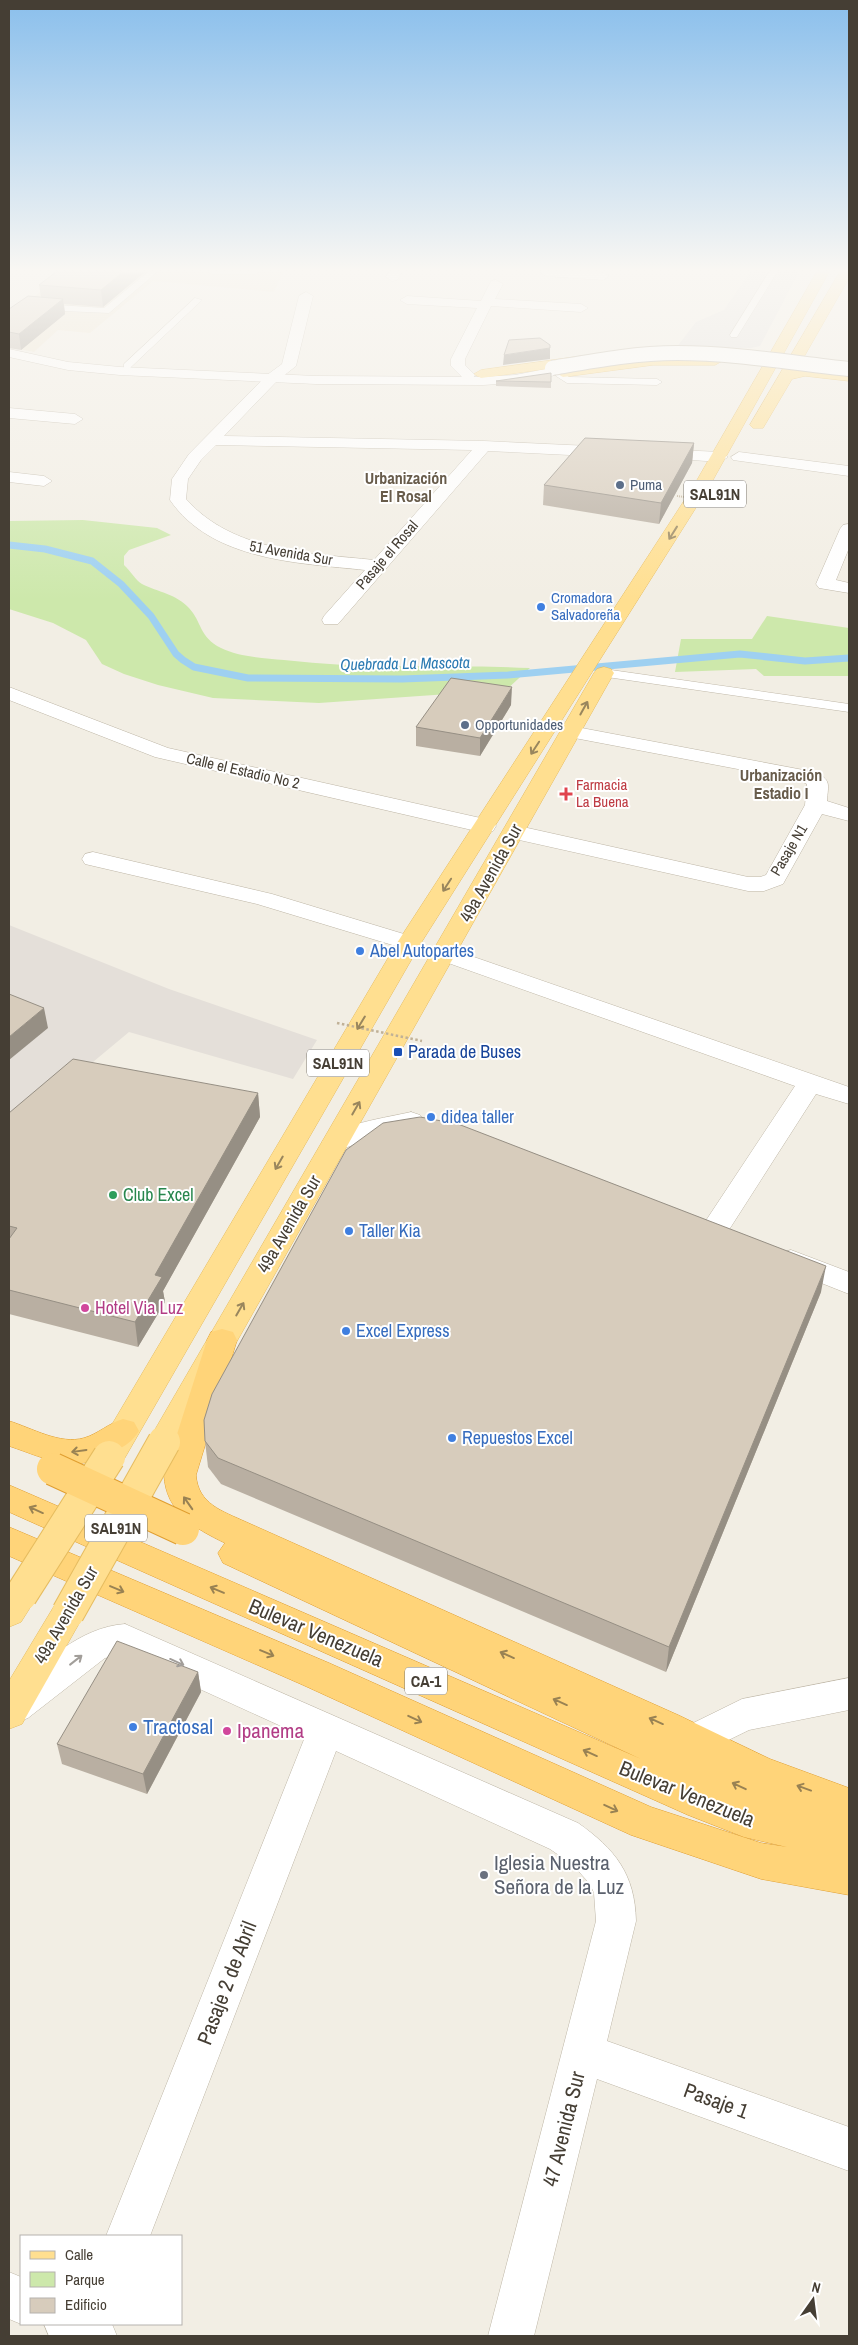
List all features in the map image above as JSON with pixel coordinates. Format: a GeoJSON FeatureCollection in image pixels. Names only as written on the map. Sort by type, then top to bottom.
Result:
{"type":"FeatureCollection","features":[{"type":"Feature","properties":{"kind":"highway"},"geometry":{"type":"LineString","coordinates":[[222,1340],[180,1475],[180,1486],[185,1501],[196,1512],[234,1532],[696,1740],[758,1771],[849,1805]]}},
{"type":"Feature","properties":{"kind":"highway"},"geometry":{"type":"LineString","coordinates":[[9,1433],[66,1453],[116,1444]]}},
{"type":"Feature","properties":{"kind":"highway"},"geometry":{"type":"LineString","coordinates":[[9,1452],[53,1469],[764,1798],[806,1815],[849,1828]]}},
{"type":"Feature","properties":{"kind":"highway","name":"Bulevar Venezuela"},"geometry":{"type":"LineString","coordinates":[[9,1498],[701,1803],[744,1819],[849,1845]]}},
{"type":"Feature","properties":{"kind":"highway","name":"Bulevar Venezuela"},"geometry":{"type":"LineString","coordinates":[[9,1541],[316,1674],[644,1824],[760,1861],[849,1877]]}},
{"type":"Feature","properties":{"kind":"main road","name":"49a Avenida Sur"},"geometry":{"type":"LineString","coordinates":[[9,1712],[68,1613],[222,1340],[571,732],[602,663],[762,381]]}},
{"type":"Feature","properties":{"kind":"main road","name":"SAL91N"},"geometry":{"type":"LineString","coordinates":[[729,473],[778,381]]}},
{"type":"Feature","properties":{"kind":"main road","name":"SAL91N"},"geometry":{"type":"LineString","coordinates":[[703,514],[726,491]]}},
{"type":"Feature","properties":{"kind":"main road","name":"49a Avenida Sur"},"geometry":{"type":"LineString","coordinates":[[15,1603],[116,1444],[409,943],[485,826],[602,663]]}},
{"type":"Feature","properties":{"kind":"street","name":"51 Avenida Sur"},"geometry":{"type":"LineString","coordinates":[[271,381],[195,457],[180,479],[178,500],[196,520],[236,542],[283,554],[377,566]]}},
{"type":"Feature","properties":{"kind":"street"},"geometry":{"type":"LineString","coordinates":[[412,381],[441,381]]}},
{"type":"Feature","properties":{"kind":"street"},"geometry":{"type":"LineString","coordinates":[[9,412],[75,419]]}},
{"type":"Feature","properties":{"kind":"street"},"geometry":{"type":"LineString","coordinates":[[212,440],[484,446],[720,457]]}},
{"type":"Feature","properties":{"kind":"street","name":"Pasaje el Rosal"},"geometry":{"type":"LineString","coordinates":[[330,620],[484,446]]}},
{"type":"Feature","properties":{"kind":"street"},"geometry":{"type":"LineString","coordinates":[[739,457],[849,471]]}},
{"type":"Feature","properties":{"kind":"street"},"geometry":{"type":"LineString","coordinates":[[9,477],[44,481]]}},
{"type":"Feature","properties":{"kind":"street"},"geometry":{"type":"LineString","coordinates":[[849,529],[825,584],[849,588]]}},
{"type":"Feature","properties":{"kind":"street","name":"Calle el Estadio No 2"},"geometry":{"type":"LineString","coordinates":[[9,693],[162,753],[485,826]]}},
{"type":"Feature","properties":{"kind":"street","name":"Pasaje N1"},"geometry":{"type":"LineString","coordinates":[[514,832],[748,884],[764,884],[775,879],[816,805],[818,781],[807,776],[571,732]]}},
{"type":"Feature","properties":{"kind":"street"},"geometry":{"type":"LineString","coordinates":[[816,805],[849,815]]}},
{"type":"Feature","properties":{"kind":"street"},"geometry":{"type":"LineString","coordinates":[[93,860],[264,899],[409,943]]}},
{"type":"Feature","properties":{"kind":"street"},"geometry":{"type":"LineString","coordinates":[[445,954],[849,1096]]}},
{"type":"Feature","properties":{"kind":"street"},"geometry":{"type":"LineString","coordinates":[[715,1229],[811,1082]]}},
{"type":"Feature","properties":{"kind":"street"},"geometry":{"type":"LineString","coordinates":[[336,1142],[407,1120],[435,1122]]}},
{"type":"Feature","properties":{"kind":"street"},"geometry":{"type":"LineString","coordinates":[[688,1218],[742,1240]]}},
{"type":"Feature","properties":{"kind":"street"},"geometry":{"type":"LineString","coordinates":[[769,1251],[849,1284]]}},
{"type":"Feature","properties":{"kind":"street","name":"47 Avenida Sur"},"geometry":{"type":"LineString","coordinates":[[9,1712],[93,1646],[117,1638],[133,1641],[564,1836],[583,1848],[600,1865],[611,1884],[617,1908],[616,1921],[511,2336]]}},
{"type":"Feature","properties":{"kind":"street"},"geometry":{"type":"LineString","coordinates":[[696,1740],[742,1715],[810,1700],[849,1694]]}},
{"type":"Feature","properties":{"kind":"street","name":"Pasaje 2 de Abril"},"geometry":{"type":"LineString","coordinates":[[128,2235],[326,1729]]}},
{"type":"Feature","properties":{"kind":"street","name":"Pasaje 1"},"geometry":{"type":"LineString","coordinates":[[583,2053],[849,2149]]}},
{"type":"Feature","properties":{"kind":"lane"},"geometry":{"type":"LineString","coordinates":[[632,381],[657,382]]}},
{"type":"Feature","properties":{"kind":"lane"},"geometry":{"type":"LineString","coordinates":[[602,663],[849,708]]}},
{"type":"Feature","properties":{"kind":"path"},"geometry":{"type":"LineString","coordinates":[[677,496],[730,503],[726,491]]}},
{"type":"Feature","properties":{"kind":"path"},"geometry":{"type":"LineString","coordinates":[[337,1023],[422,1041]]}},
{"type":"Feature","properties":{"kind":"shaded area"},"geometry":{"type":"Polygon","coordinates":[[[9,925],[169,989],[317,1040],[293,1079],[129,1032],[9,1132],[9,925]]]}},
{"type":"Feature","properties":{"kind":"green space"},"geometry":{"type":"Polygon","coordinates":[[[83,520],[157,528],[171,535],[129,550],[124,556],[124,565],[142,584],[173,596],[184,603],[193,613],[209,639],[214,644],[228,651],[260,658],[346,665],[530,668],[506,690],[319,703],[213,698],[158,685],[124,674],[102,664],[86,640],[53,623],[9,609],[9,521],[83,520]]]}},
{"type":"Feature","properties":{"kind":"green space"},"geometry":{"type":"Polygon","coordinates":[[[767,616],[849,628],[849,676],[764,676],[756,669],[675,672],[681,639],[752,639],[767,616]]]}},
{"type":"Feature","properties":{"kind":"building"},"geometry":{"type":"Polygon","coordinates":[[[585,438],[694,443],[661,503],[544,485],[585,438]]]}},
{"type":"Feature","properties":{"kind":"building"},"geometry":{"type":"Polygon","coordinates":[[[451,678],[512,687],[480,738],[416,727],[451,678]]]}},
{"type":"Feature","properties":{"kind":"building"},"geometry":{"type":"Polygon","coordinates":[[[9,994],[44,1008],[9,1037],[9,994]]]}},
{"type":"Feature","properties":{"kind":"building","name":"Club Excel"},"geometry":{"type":"Polygon","coordinates":[[[73,1059],[258,1093],[155,1275],[162,1277],[135,1322],[9,1290],[9,1239],[17,1228],[9,1226],[9,1113],[73,1059]]]}},
{"type":"Feature","properties":{"kind":"building"},"geometry":{"type":"Polygon","coordinates":[[[420,1117],[458,1124],[826,1266],[669,1647],[218,1458],[205,1441],[204,1420],[212,1394],[346,1150],[383,1123],[420,1117]]]}},
{"type":"Feature","properties":{"kind":"building","name":"Tractosal"},"geometry":{"type":"Polygon","coordinates":[[[117,1641],[198,1672],[143,1774],[57,1744],[117,1641]]]}},
{"type":"Feature","properties":{"kind":"waterway","name":"Quebrada La Mascota"},"geometry":{"type":"LineString","coordinates":[[9,545],[45,549],[92,561],[121,584],[151,616],[176,654],[183,660],[194,667],[248,678],[402,679],[508,675],[740,654],[805,661],[849,658]]}},
{"type":"Feature","properties":{"kind":"place","name":"Puma"},"geometry":{"type":"Point","coordinates":[620,485]}},
{"type":"Feature","properties":{"kind":"place","name":"Cromadora Salvadoreña"},"geometry":{"type":"Point","coordinates":[541,607]}},
{"type":"Feature","properties":{"kind":"place","name":"Opportunidades"},"geometry":{"type":"Point","coordinates":[465,725]}},
{"type":"Feature","properties":{"kind":"place","name":"Farmacia La Buena"},"geometry":{"type":"Point","coordinates":[566,794]}},
{"type":"Feature","properties":{"kind":"place","name":"Abel Autopartes"},"geometry":{"type":"Point","coordinates":[360,951]}},
{"type":"Feature","properties":{"kind":"place","name":"Parada de Buses"},"geometry":{"type":"Point","coordinates":[398,1052]}},
{"type":"Feature","properties":{"kind":"place","name":"didea taller"},"geometry":{"type":"Point","coordinates":[431,1117]}},
{"type":"Feature","properties":{"kind":"place","name":"Club Excel"},"geometry":{"type":"Point","coordinates":[113,1195]}},
{"type":"Feature","properties":{"kind":"place","name":"Taller Kia"},"geometry":{"type":"Point","coordinates":[349,1231]}},
{"type":"Feature","properties":{"kind":"place","name":"Hotel Via Luz"},"geometry":{"type":"Point","coordinates":[85,1308]}},
{"type":"Feature","properties":{"kind":"place","name":"Excel Express"},"geometry":{"type":"Point","coordinates":[346,1331]}},
{"type":"Feature","properties":{"kind":"place","name":"Repuestos Excel"},"geometry":{"type":"Point","coordinates":[452,1438]}},
{"type":"Feature","properties":{"kind":"place","name":"Tractosal"},"geometry":{"type":"Point","coordinates":[133,1727]}},
{"type":"Feature","properties":{"kind":"place","name":"Ipanema"},"geometry":{"type":"Point","coordinates":[227,1731]}},
{"type":"Feature","properties":{"kind":"place","name":"Iglesia Nuestra Señora de la Luz"},"geometry":{"type":"Point","coordinates":[484,1875]}},
{"type":"Feature","properties":{"kind":"district","name":"Urbanización El Rosal"},"geometry":{"type":"Point","coordinates":[406,487]}},
{"type":"Feature","properties":{"kind":"district","name":"Urbanización Estadio I"},"geometry":{"type":"Point","coordinates":[781,784]}}]}
